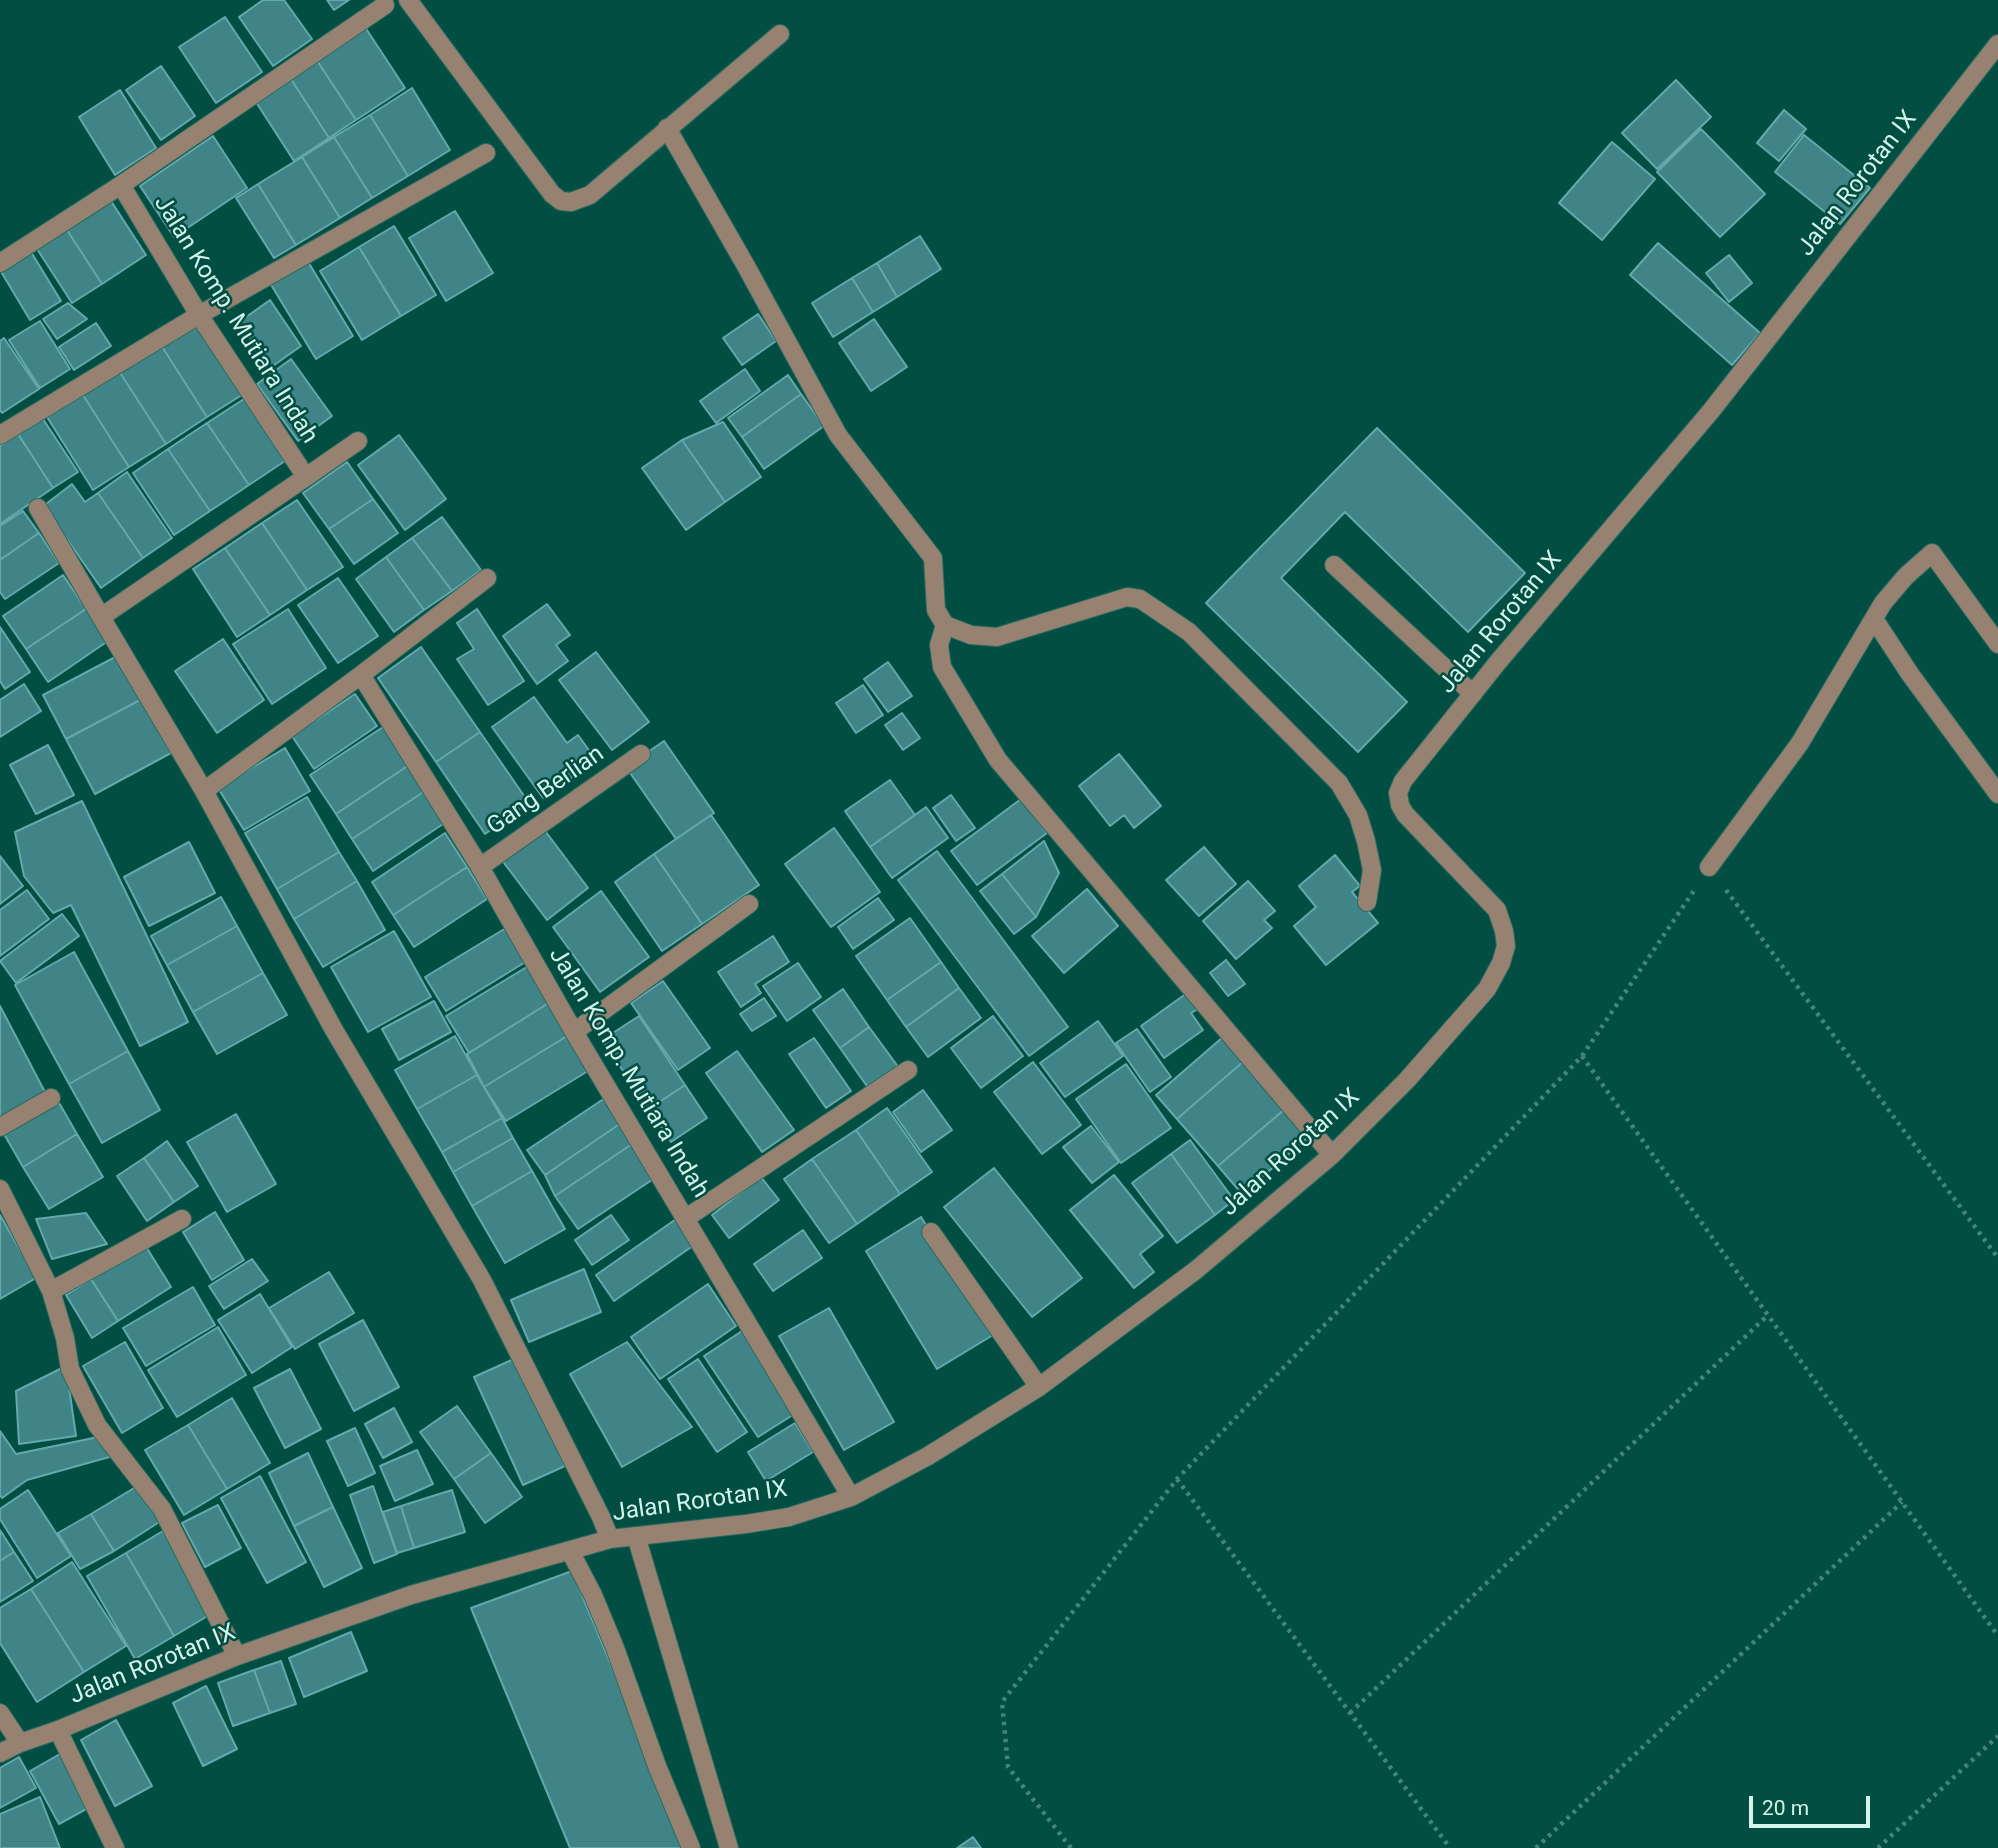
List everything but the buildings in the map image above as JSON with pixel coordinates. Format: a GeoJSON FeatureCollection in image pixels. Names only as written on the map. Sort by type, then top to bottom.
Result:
{"type":"FeatureCollection","features":[{"type":"Feature","properties":{"kind":"street"},"geometry":{"type":"LineString","coordinates":[[408,0],[552,194],[561,201],[571,202],[590,195],[780,34]]}},
{"type":"Feature","properties":{"kind":"street","name":"Jalan Komp. Mutiara Indah"},"geometry":{"type":"LineString","coordinates":[[100,617],[306,477],[199,315],[121,185],[385,5]]}},
{"type":"Feature","properties":{"kind":"street","name":"Jalan Rorotan IX"},"geometry":{"type":"LineString","coordinates":[[0,1753],[20,1742],[58,1730],[237,1656],[411,1595],[610,1539],[789,1517],[851,1497],[928,1456],[1039,1387],[1196,1270],[1332,1155],[1406,1080],[1487,989],[1501,963],[1506,946],[1497,910],[1405,814],[1398,793],[1403,781],[1711,411],[1998,44]]}},
{"type":"Feature","properties":{"kind":"street"},"geometry":{"type":"LineString","coordinates":[[667,128],[838,435],[933,558],[936,610],[945,625],[971,635],[997,637],[1127,597],[1140,599],[1189,632],[1339,783],[1358,815],[1366,841],[1372,870],[1367,902]]}},
{"type":"Feature","properties":{"kind":"street"},"geometry":{"type":"LineString","coordinates":[[0,435],[199,315],[486,153]]}},
{"type":"Feature","properties":{"kind":"street"},"geometry":{"type":"LineString","coordinates":[[0,263],[121,185]]}},
{"type":"Feature","properties":{"kind":"street"},"geometry":{"type":"LineString","coordinates":[[306,477],[358,441]]}},
{"type":"Feature","properties":{"kind":"street"},"geometry":{"type":"LineString","coordinates":[[38,509],[204,790],[334,1031],[482,1280],[610,1539]]}},
{"type":"Feature","properties":{"kind":"street"},"geometry":{"type":"LineString","coordinates":[[1709,867],[1800,743],[1895,588],[1932,553],[1998,644]]}},
{"type":"Feature","properties":{"kind":"street"},"geometry":{"type":"LineString","coordinates":[[1334,565],[1473,694]]}},
{"type":"Feature","properties":{"kind":"street"},"geometry":{"type":"LineString","coordinates":[[204,790],[487,578]]}},
{"type":"Feature","properties":{"kind":"street"},"geometry":{"type":"LineString","coordinates":[[1874,619],[1910,674],[1998,794]]}},
{"type":"Feature","properties":{"kind":"street"},"geometry":{"type":"LineString","coordinates":[[945,625],[939,645],[942,667],[998,760],[1332,1155]]}},
{"type":"Feature","properties":{"kind":"street","name":"Jalan Komp. Mutiara Indah"},"geometry":{"type":"LineString","coordinates":[[361,675],[480,867],[574,1032],[851,1497]]}},
{"type":"Feature","properties":{"kind":"street","name":"Gang Berlian"},"geometry":{"type":"LineString","coordinates":[[480,867],[641,754]]}},
{"type":"Feature","properties":{"kind":"street"},"geometry":{"type":"LineString","coordinates":[[574,1032],[749,904]]}},
{"type":"Feature","properties":{"kind":"street"},"geometry":{"type":"LineString","coordinates":[[686,1219],[908,1070]]}},
{"type":"Feature","properties":{"kind":"street"},"geometry":{"type":"LineString","coordinates":[[0,1126],[51,1098]]}},
{"type":"Feature","properties":{"kind":"street"},"geometry":{"type":"LineString","coordinates":[[0,1189],[51,1291],[65,1338],[70,1369],[97,1425],[162,1509],[237,1656]]}},
{"type":"Feature","properties":{"kind":"street"},"geometry":{"type":"LineString","coordinates":[[51,1291],[182,1219]]}},
{"type":"Feature","properties":{"kind":"street"},"geometry":{"type":"LineString","coordinates":[[931,1232],[1039,1387]]}},
{"type":"Feature","properties":{"kind":"street"},"geometry":{"type":"LineString","coordinates":[[636,1536],[729,1848]]}},
{"type":"Feature","properties":{"kind":"street"},"geometry":{"type":"LineString","coordinates":[[570,1550],[593,1595],[615,1648],[657,1766],[691,1848]]}},
{"type":"Feature","properties":{"kind":"street"},"geometry":{"type":"LineString","coordinates":[[0,1713],[20,1742]]}},
{"type":"Feature","properties":{"kind":"street"},"geometry":{"type":"LineString","coordinates":[[58,1730],[115,1848]]}},
{"type":"Feature","properties":{"kind":"path"},"geometry":{"type":"LineString","coordinates":[[1071,1848],[1008,1767],[1002,1702],[1177,1479],[1582,1056],[1709,867],[1998,1258]]}},
{"type":"Feature","properties":{"kind":"path"},"geometry":{"type":"LineString","coordinates":[[1582,1056],[1998,1636]]}},
{"type":"Feature","properties":{"kind":"path"},"geometry":{"type":"LineString","coordinates":[[1350,1713],[1768,1315]]}},
{"type":"Feature","properties":{"kind":"path"},"geometry":{"type":"LineString","coordinates":[[1177,1479],[1450,1848]]}},
{"type":"Feature","properties":{"kind":"path"},"geometry":{"type":"LineString","coordinates":[[1536,1848],[1902,1502]]}},
{"type":"Feature","properties":{"kind":"path"},"geometry":{"type":"LineString","coordinates":[[1878,1848],[1998,1736]]}}]}
